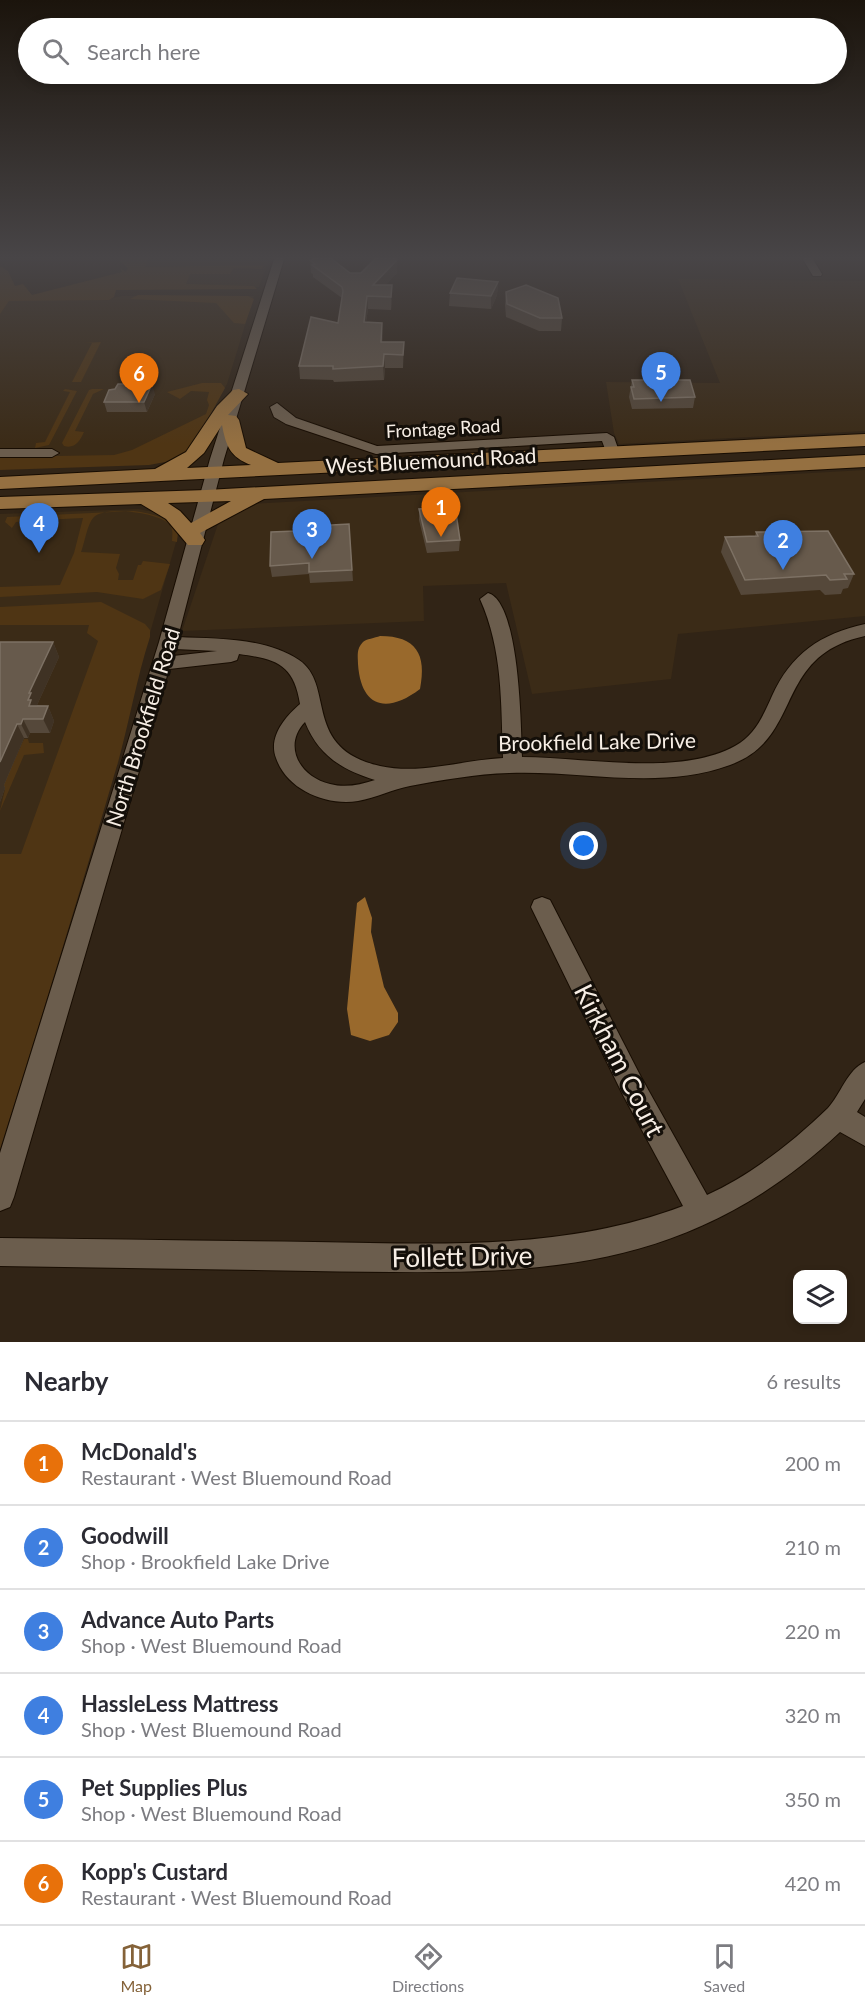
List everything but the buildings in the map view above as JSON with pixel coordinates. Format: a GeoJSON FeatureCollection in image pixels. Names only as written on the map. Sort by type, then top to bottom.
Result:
{"type":"FeatureCollection","features":[{"type":"Feature","properties":{"kind":"main road"},"geometry":{"type":"LineString","coordinates":[[134,478],[188,461],[205,441],[221,412],[239,394]]}},
{"type":"Feature","properties":{"kind":"main road"},"geometry":{"type":"LineString","coordinates":[[230,420],[235,450],[241,455],[284,470]]}},
{"type":"Feature","properties":{"kind":"main road","name":"West Bluemound Road"},"geometry":{"type":"LineString","coordinates":[[0,483],[865,440]]}},
{"type":"Feature","properties":{"kind":"main road"},"geometry":{"type":"LineString","coordinates":[[629,473],[635,466],[670,451]]}},
{"type":"Feature","properties":{"kind":"main road"},"geometry":{"type":"LineString","coordinates":[[777,465],[865,451]]}},
{"type":"Feature","properties":{"kind":"main road"},"geometry":{"type":"LineString","coordinates":[[206,496],[217,489],[244,482],[421,473],[505,465],[565,456]]}},
{"type":"Feature","properties":{"kind":"main road","name":"West Bluemound Road"},"geometry":{"type":"LineString","coordinates":[[0,503],[206,496],[865,461]]}},
{"type":"Feature","properties":{"kind":"main road"},"geometry":{"type":"LineString","coordinates":[[0,493],[175,486],[201,480],[213,474]]}},
{"type":"Feature","properties":{"kind":"main road"},"geometry":{"type":"LineString","coordinates":[[145,498],[174,515],[197,533],[241,503],[284,492]]}},
{"type":"Feature","properties":{"kind":"street","name":"North Brookfield Road"},"geometry":{"type":"LineString","coordinates":[[0,1197],[168,642],[206,496],[261,319]]}},
{"type":"Feature","properties":{"kind":"street","name":"Frontage Road"},"geometry":{"type":"LineString","coordinates":[[277,407],[279,414],[291,421],[376,450],[607,437],[613,454]]}},
{"type":"Feature","properties":{"kind":"street"},"geometry":{"type":"LineString","coordinates":[[0,453],[52,453]]}},
{"type":"Feature","properties":{"kind":"street"},"geometry":{"type":"LineString","coordinates":[[489,599],[507,645],[513,765]]}},
{"type":"Feature","properties":{"kind":"street","name":"Brookfield Lake Drive"},"geometry":{"type":"LineString","coordinates":[[310,706],[288,728],[285,737],[286,758],[291,771],[304,784],[321,791],[341,794],[413,778],[513,765],[693,767],[724,760],[742,752],[765,732],[775,715],[787,684],[808,656],[847,635],[865,630]]}},
{"type":"Feature","properties":{"kind":"street","name":"Brookfield Lake Drive"},"geometry":{"type":"LineString","coordinates":[[168,642],[269,655],[295,666],[303,676],[309,691],[316,729],[325,745],[345,761],[381,775],[413,778]]}},
{"type":"Feature","properties":{"kind":"street","name":"Brookfield Lake Drive"},"geometry":{"type":"LineString","coordinates":[[161,664],[216,657],[269,655]]}},
{"type":"Feature","properties":{"kind":"street","name":"Kirkham Court"},"geometry":{"type":"LineString","coordinates":[[542,907],[632,1086],[701,1211]]}},
{"type":"Feature","properties":{"kind":"street","name":"Follett Drive"},"geometry":{"type":"LineString","coordinates":[[0,1252],[85,1251],[410,1259],[524,1257],[584,1248],[645,1234],[729,1200],[786,1159],[838,1115],[865,1075]]}},
{"type":"Feature","properties":{"kind":"street"},"geometry":{"type":"LineString","coordinates":[[838,1115],[865,1133]]}},
{"type":"Feature","properties":{"kind":"shaded area"},"geometry":{"type":"Polygon","coordinates":[[[0,319],[247,319],[227,384],[208,417],[120,458],[0,460],[0,319]]]}},
{"type":"Feature","properties":{"kind":"shaded area"},"geometry":{"type":"Polygon","coordinates":[[[230,319],[247,319],[245,324],[234,323],[230,319]]]}},
{"type":"Feature","properties":{"kind":"shaded area"},"geometry":{"type":"Polygon","coordinates":[[[694,319],[865,319],[865,431],[619,444],[614,433],[606,382],[720,383],[694,319]]]}},
{"type":"Feature","properties":{"kind":"shaded area"},"geometry":{"type":"Polygon","coordinates":[[[101,342],[81,382],[72,382],[92,343],[84,343],[101,342]]]}},
{"type":"Feature","properties":{"kind":"shaded area"},"geometry":{"type":"Polygon","coordinates":[[[202,383],[221,383],[225,388],[198,437],[186,453],[176,460],[149,465],[0,470],[0,457],[114,455],[132,450],[206,414],[209,392],[191,391],[180,399],[167,392],[202,383]]]}},
{"type":"Feature","properties":{"kind":"shaded area"},"geometry":{"type":"Polygon","coordinates":[[[65,389],[77,391],[49,445],[35,448],[36,443],[45,442],[70,392],[63,391],[65,389]]]}},
{"type":"Feature","properties":{"kind":"shaded area"},"geometry":{"type":"Polygon","coordinates":[[[104,389],[93,394],[75,431],[84,432],[79,441],[71,446],[64,446],[62,443],[89,390],[104,389]]]}},
{"type":"Feature","properties":{"kind":"shaded area"},"geometry":{"type":"Polygon","coordinates":[[[865,470],[865,616],[678,634],[671,679],[532,694],[506,583],[423,586],[424,621],[182,631],[218,524],[223,517],[248,504],[865,470]]]}},
{"type":"Feature","properties":{"kind":"shaded area"},"geometry":{"type":"Polygon","coordinates":[[[138,509],[160,513],[178,535],[138,675],[118,764],[0,904],[0,514],[138,509]]]}},
{"type":"Feature","properties":{"kind":"shaded area"},"geometry":{"type":"Polygon","coordinates":[[[124,511],[158,516],[178,531],[177,542],[172,541],[172,528],[163,520],[154,516],[124,511]]]}},
{"type":"Feature","properties":{"kind":"shaded area"},"geometry":{"type":"Polygon","coordinates":[[[106,512],[92,520],[81,552],[120,554],[116,568],[119,574],[118,580],[133,580],[138,565],[141,565],[143,561],[170,564],[161,590],[143,599],[97,592],[0,597],[0,587],[60,585],[74,553],[83,518],[43,520],[39,526],[40,520],[16,522],[12,528],[5,522],[7,517],[106,512]]]}},
{"type":"Feature","properties":{"kind":"shaded area"},"geometry":{"type":"Polygon","coordinates":[[[101,602],[145,624],[150,630],[150,637],[116,769],[0,1149],[0,854],[21,854],[98,641],[87,633],[89,625],[0,625],[0,607],[101,602]]]}},
{"type":"Feature","properties":{"kind":"shaded area"},"geometry":{"type":"Polygon","coordinates":[[[380,636],[402,639],[410,644],[416,649],[422,666],[420,689],[397,702],[387,704],[370,698],[364,690],[358,664],[359,647],[366,640],[380,636]]]}},
{"type":"Feature","properties":{"kind":"shaded area"},"geometry":{"type":"Polygon","coordinates":[[[24,739],[28,739],[29,743],[43,743],[44,753],[24,755],[0,811],[5,789],[2,788],[24,739]]]}},
{"type":"Feature","properties":{"kind":"shaded area"},"geometry":{"type":"Polygon","coordinates":[[[365,897],[372,918],[371,932],[384,987],[398,1013],[398,1022],[389,1035],[370,1041],[351,1035],[347,1009],[357,903],[365,897]]]}},
{"type":"Feature","properties":{"kind":"place","name":"Pet Supplies Plus"},"geometry":{"type":"Point","coordinates":[661,402]}},
{"type":"Feature","properties":{"kind":"place","name":"Kopp's Custard"},"geometry":{"type":"Point","coordinates":[139,403]}},
{"type":"Feature","properties":{"kind":"place","name":"McDonald's"},"geometry":{"type":"Point","coordinates":[441,537]}},
{"type":"Feature","properties":{"kind":"place","name":"HassleLess Mattress"},"geometry":{"type":"Point","coordinates":[39,553]}},
{"type":"Feature","properties":{"kind":"place","name":"Advance Auto Parts"},"geometry":{"type":"Point","coordinates":[312,559]}},
{"type":"Feature","properties":{"kind":"place","name":"Goodwill"},"geometry":{"type":"Point","coordinates":[783,570]}}]}
